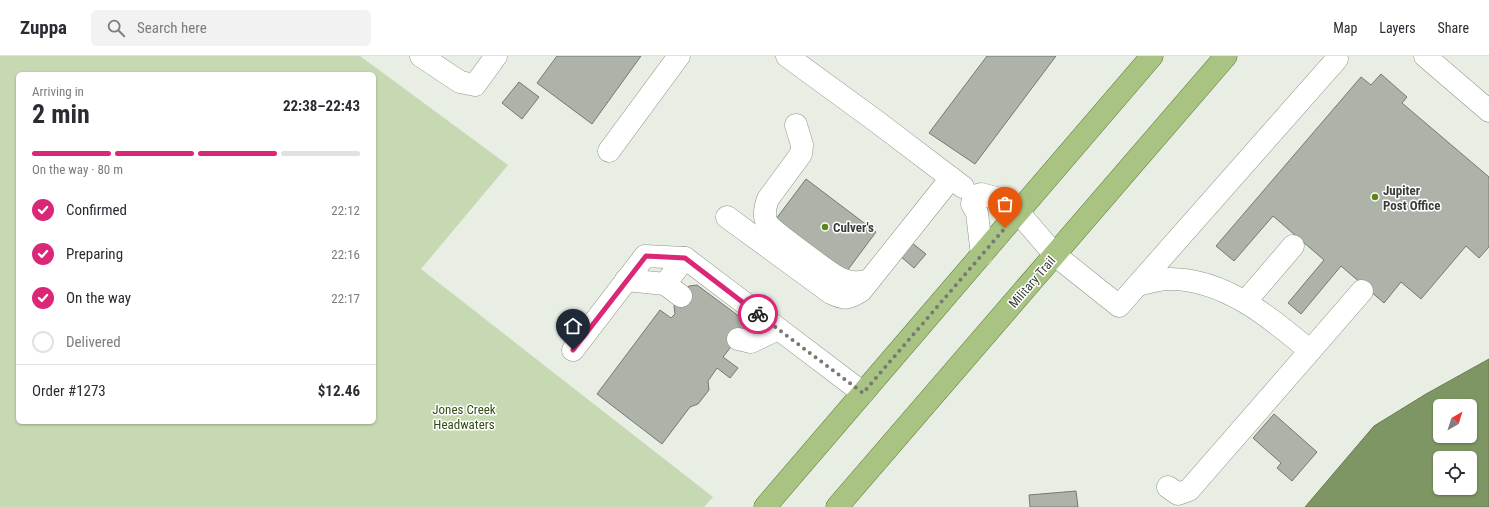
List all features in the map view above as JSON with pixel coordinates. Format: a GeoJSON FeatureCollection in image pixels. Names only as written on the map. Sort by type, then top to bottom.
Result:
{"type":"FeatureCollection","features":[{"type":"Feature","properties":{"kind":"main road"},"geometry":{"type":"LineString","coordinates":[[765,507],[1152,56]]}},
{"type":"Feature","properties":{"kind":"main road","name":"Military Trail"},"geometry":{"type":"LineString","coordinates":[[837,507],[1226,56]]}},
{"type":"Feature","properties":{"kind":"street"},"geometry":{"type":"LineString","coordinates":[[422,56],[460,82],[475,85],[496,56]]}},
{"type":"Feature","properties":{"kind":"street"},"geometry":{"type":"LineString","coordinates":[[609,151],[679,56]]}},
{"type":"Feature","properties":{"kind":"street"},"geometry":{"type":"LineString","coordinates":[[787,56],[974,196]]}},
{"type":"Feature","properties":{"kind":"street"},"geometry":{"type":"LineString","coordinates":[[1425,56],[1489,111]]}},
{"type":"Feature","properties":{"kind":"street"},"geometry":{"type":"LineString","coordinates":[[974,196],[981,194],[1000,199],[1018,212],[1055,255],[1119,306],[1337,59]]}},
{"type":"Feature","properties":{"kind":"street"},"geometry":{"type":"LineString","coordinates":[[770,248],[768,224],[764,208],[768,199],[801,154],[802,145],[796,125]]}},
{"type":"Feature","properties":{"kind":"street"},"geometry":{"type":"LineString","coordinates":[[727,217],[831,294],[843,299],[861,291],[951,178]]}},
{"type":"Feature","properties":{"kind":"street"},"geometry":{"type":"LineString","coordinates":[[974,196],[972,204],[976,213],[982,255]]}},
{"type":"Feature","properties":{"kind":"street"},"geometry":{"type":"LineString","coordinates":[[768,224],[780,236],[839,278],[854,283],[868,281]]}},
{"type":"Feature","properties":{"kind":"street"},"geometry":{"type":"LineString","coordinates":[[1245,302],[1293,246]]}},
{"type":"Feature","properties":{"kind":"street"},"geometry":{"type":"LineString","coordinates":[[573,350],[646,256],[685,258],[863,393]]}},
{"type":"Feature","properties":{"kind":"street"},"geometry":{"type":"LineString","coordinates":[[626,280],[673,290],[685,258]]}},
{"type":"Feature","properties":{"kind":"street"},"geometry":{"type":"LineString","coordinates":[[1138,286],[1167,279],[1189,281],[1222,290],[1270,317],[1310,351]]}},
{"type":"Feature","properties":{"kind":"street"},"geometry":{"type":"LineString","coordinates":[[1168,487],[1178,494],[1189,490],[1362,291]]}},
{"type":"Feature","properties":{"kind":"street"},"geometry":{"type":"LineString","coordinates":[[738,339],[751,342],[778,329]]}},
{"type":"Feature","properties":{"kind":"green space","name":"Jones Creek Headwaters"},"geometry":{"type":"Polygon","coordinates":[[[0,56],[360,56],[508,165],[421,269],[713,497],[704,507],[0,507],[0,56]]]}},
{"type":"Feature","properties":{"kind":"shaded area"},"geometry":{"type":"Polygon","coordinates":[[[1489,359],[1489,507],[1305,507],[1374,426],[1426,394],[1489,359]]]}},
{"type":"Feature","properties":{"kind":"building"},"geometry":{"type":"Polygon","coordinates":[[[557,56],[641,56],[592,124],[537,83],[557,56]]]}},
{"type":"Feature","properties":{"kind":"building"},"geometry":{"type":"Polygon","coordinates":[[[987,56],[1056,56],[975,164],[929,133],[987,56]]]}},
{"type":"Feature","properties":{"kind":"building"},"geometry":{"type":"Polygon","coordinates":[[[1381,74],[1407,97],[1402,103],[1489,177],[1489,247],[1479,258],[1466,246],[1421,299],[1401,282],[1384,303],[1341,266],[1301,314],[1288,303],[1324,260],[1273,216],[1234,261],[1216,246],[1361,77],[1371,85],[1381,74]]]}},
{"type":"Feature","properties":{"kind":"building"},"geometry":{"type":"Polygon","coordinates":[[[519,82],[539,97],[522,119],[502,103],[519,82]]]}},
{"type":"Feature","properties":{"kind":"building","name":"Culver's"},"geometry":{"type":"Polygon","coordinates":[[[806,179],[876,232],[847,271],[823,254],[819,258],[773,223],[806,179]]]}},
{"type":"Feature","properties":{"kind":"building"},"geometry":{"type":"Polygon","coordinates":[[[912,243],[926,254],[914,268],[900,256],[912,243]]]}},
{"type":"Feature","properties":{"kind":"building"},"geometry":{"type":"Polygon","coordinates":[[[697,285],[744,320],[745,329],[723,357],[738,368],[730,378],[717,368],[708,381],[709,390],[698,404],[690,407],[662,444],[597,394],[660,310],[671,318],[675,314],[674,306],[689,286],[697,285]]]}},
{"type":"Feature","properties":{"kind":"building"},"geometry":{"type":"Polygon","coordinates":[[[1274,414],[1317,452],[1292,481],[1277,468],[1281,463],[1253,438],[1274,414]]]}},
{"type":"Feature","properties":{"kind":"building"},"geometry":{"type":"Polygon","coordinates":[[[1076,491],[1078,507],[1030,507],[1029,495],[1076,491]]]}},
{"type":"Feature","properties":{"kind":"way so far"},"geometry":{"type":"LineString","coordinates":[[758,314],[863,393],[1005,228]]}},
{"type":"Feature","properties":{"kind":"place","name":"Jupiter Post Office"},"geometry":{"type":"Point","coordinates":[1375,197]}},
{"type":"Feature","properties":{"kind":"place","name":"Culver's"},"geometry":{"type":"Point","coordinates":[825,227]}},
{"type":"Feature","properties":{"kind":"route"},"geometry":{"type":"LineString","coordinates":[[573,350],[646,256],[685,258],[758,314]]}}]}
